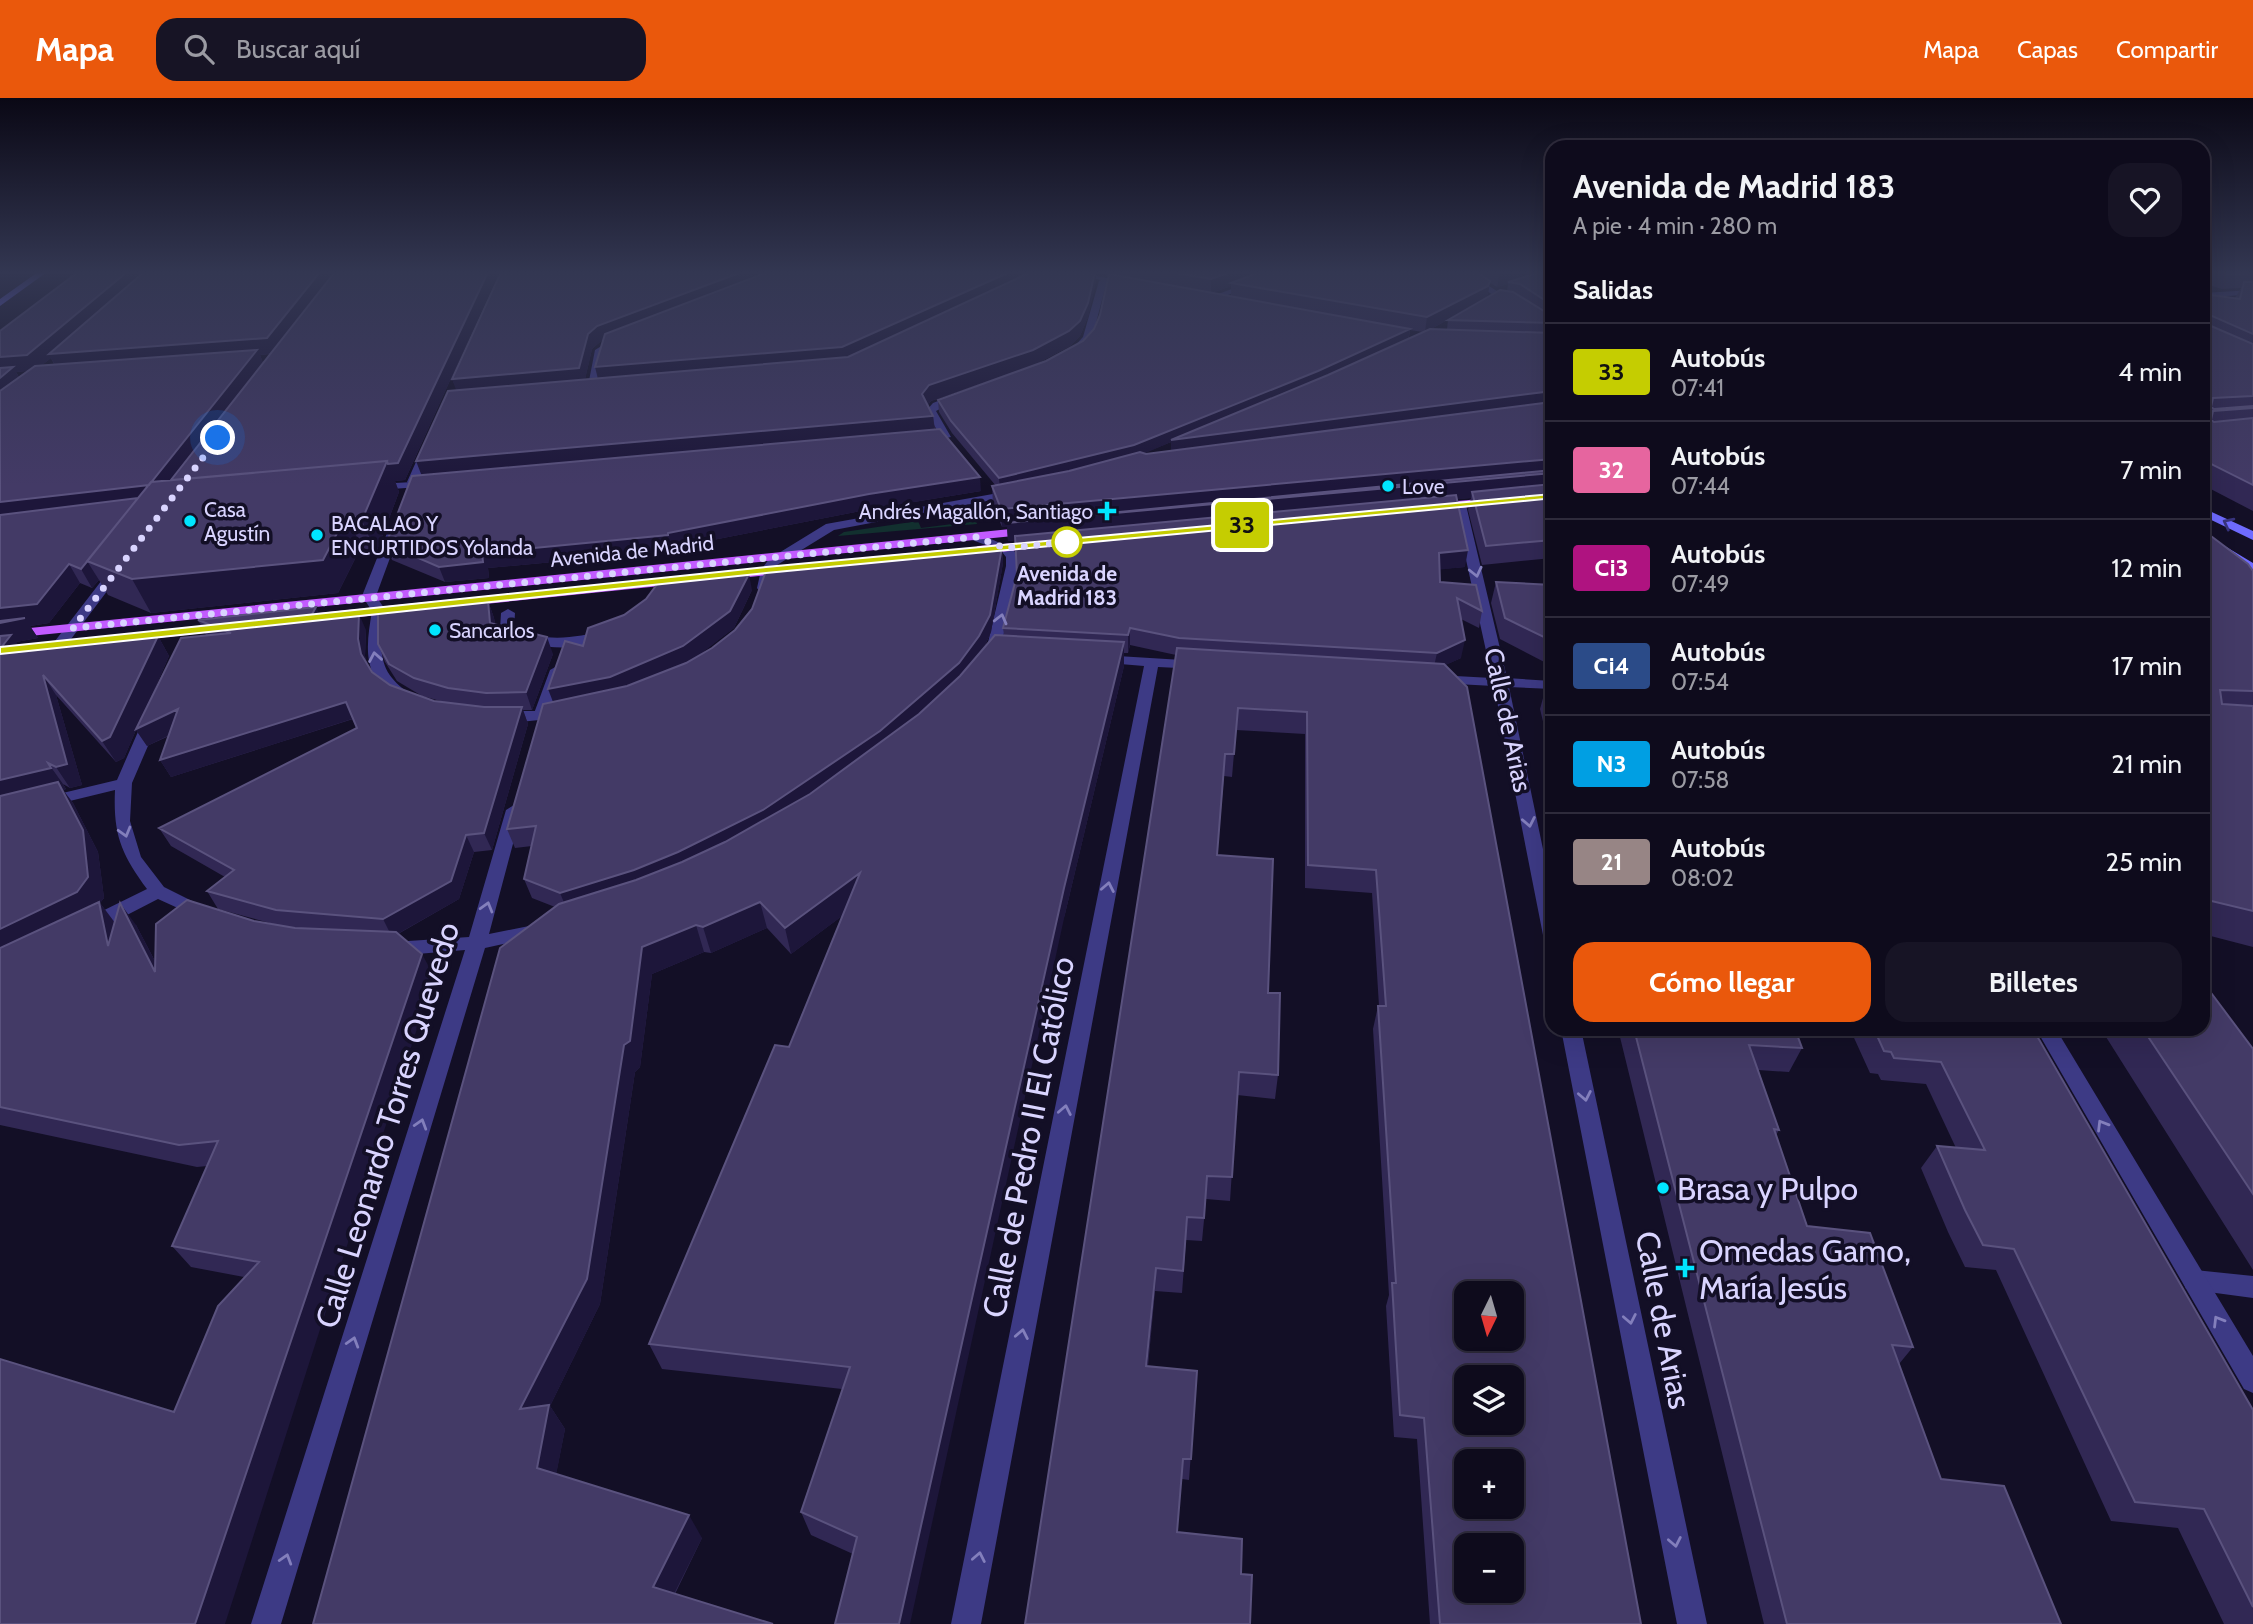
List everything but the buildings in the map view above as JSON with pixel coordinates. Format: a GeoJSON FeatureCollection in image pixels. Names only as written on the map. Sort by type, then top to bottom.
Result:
{"type":"FeatureCollection","features":[{"type":"Feature","properties":{"kind":"main road"},"geometry":{"type":"LineString","coordinates":[[1427,494],[1490,488]]}},
{"type":"Feature","properties":{"kind":"main road"},"geometry":{"type":"LineString","coordinates":[[1423,508],[1500,502]]}},
{"type":"Feature","properties":{"kind":"main road"},"geometry":{"type":"LineString","coordinates":[[2210,514],[2253,536]]}},
{"type":"Feature","properties":{"kind":"main road","name":"Avenida de Madrid"},"geometry":{"type":"LineString","coordinates":[[0,635],[783,554],[1044,530]]}},
{"type":"Feature","properties":{"kind":"main road"},"geometry":{"type":"LineString","coordinates":[[2210,541],[2253,568]]}},
{"type":"Feature","properties":{"kind":"main road","name":"Avenida de Madrid"},"geometry":{"type":"LineString","coordinates":[[0,650],[60,644],[182,640],[379,611],[766,570],[1058,543]]}},
{"type":"Feature","properties":{"kind":"street"},"geometry":{"type":"LineString","coordinates":[[613,343],[600,350],[584,390],[617,387]]}},
{"type":"Feature","properties":{"kind":"street"},"geometry":{"type":"LineString","coordinates":[[1067,356],[1083,343]]}},
{"type":"Feature","properties":{"kind":"street"},"geometry":{"type":"LineString","coordinates":[[932,438],[949,441],[931,411],[932,408],[975,391]]}},
{"type":"Feature","properties":{"kind":"street"},"geometry":{"type":"LineString","coordinates":[[410,488],[430,441]]}},
{"type":"Feature","properties":{"kind":"street"},"geometry":{"type":"LineString","coordinates":[[362,489],[450,482]]}},
{"type":"Feature","properties":{"kind":"street"},"geometry":{"type":"LineString","coordinates":[[982,482],[996,498]]}},
{"type":"Feature","properties":{"kind":"street"},"geometry":{"type":"LineString","coordinates":[[761,601],[766,570],[783,554],[830,527],[1023,492]]}},
{"type":"Feature","properties":{"kind":"street","name":"Calle de Arias"},"geometry":{"type":"LineString","coordinates":[[1460,505],[1501,683],[1545,900]]}},
{"type":"Feature","properties":{"kind":"street"},"geometry":{"type":"LineString","coordinates":[[400,517],[369,596],[379,611],[372,652],[377,668],[394,690],[424,705]]}},
{"type":"Feature","properties":{"kind":"street","name":"Avenida de Madrid"},"geometry":{"type":"LineString","coordinates":[[976,537],[1005,548]]}},
{"type":"Feature","properties":{"kind":"street"},"geometry":{"type":"LineString","coordinates":[[976,671],[999,653],[1012,566],[1012,557],[1005,548]]}},
{"type":"Feature","properties":{"kind":"street"},"geometry":{"type":"LineString","coordinates":[[60,644],[124,561]]}},
{"type":"Feature","properties":{"kind":"street"},"geometry":{"type":"LineString","coordinates":[[508,613],[507,630],[534,641],[566,645],[621,630]]}},
{"type":"Feature","properties":{"kind":"street"},"geometry":{"type":"LineString","coordinates":[[538,726],[566,645]]}},
{"type":"Feature","properties":{"kind":"street"},"geometry":{"type":"LineString","coordinates":[[1083,657],[1221,666]]}},
{"type":"Feature","properties":{"kind":"street","name":"Calle de Pedro II El Católico"},"geometry":{"type":"LineString","coordinates":[[966,1624],[1152,662]]}},
{"type":"Feature","properties":{"kind":"street"},"geometry":{"type":"LineString","coordinates":[[1415,677],[1545,685]]}},
{"type":"Feature","properties":{"kind":"street"},"geometry":{"type":"LineString","coordinates":[[161,697],[124,783],[122,821],[133,858],[158,891],[222,920]]}},
{"type":"Feature","properties":{"kind":"street"},"geometry":{"type":"LineString","coordinates":[[490,715],[538,726],[577,709]]}},
{"type":"Feature","properties":{"kind":"street"},"geometry":{"type":"LineString","coordinates":[[0,813],[124,783]]}},
{"type":"Feature","properties":{"kind":"street","name":"Calle Leonardo Torres Quevedo"},"geometry":{"type":"LineString","coordinates":[[266,1624],[477,943],[520,788]]}},
{"type":"Feature","properties":{"kind":"street"},"geometry":{"type":"LineString","coordinates":[[73,934],[158,891]]}},
{"type":"Feature","properties":{"kind":"street"},"geometry":{"type":"LineString","coordinates":[[371,948],[395,950],[477,943],[556,926]]}},
{"type":"Feature","properties":{"kind":"street","name":"Calle de Arias"},"geometry":{"type":"LineString","coordinates":[[1572,1036],[1692,1624]]}},
{"type":"Feature","properties":{"kind":"street"},"geometry":{"type":"LineString","coordinates":[[2050,1036],[2253,1380]]}},
{"type":"Feature","properties":{"kind":"street"},"geometry":{"type":"LineString","coordinates":[[2195,1281],[2253,1287]]}},
{"type":"Feature","properties":{"kind":"green space"},"geometry":{"type":"Polygon","coordinates":[[[918,521],[921,528],[976,521],[977,524],[838,536],[844,532],[918,521]]]}},
{"type":"Feature","properties":{"kind":"bus line","name":"33"},"geometry":{"type":"LineString","coordinates":[[0,650],[766,570],[1545,497]]}},
{"type":"Feature","properties":{"kind":"place","name":"Love"},"geometry":{"type":"Point","coordinates":[1388,486]}},
{"type":"Feature","properties":{"kind":"place","name":"Andrés Magallón, Santiago"},"geometry":{"type":"Point","coordinates":[1107,511]}},
{"type":"Feature","properties":{"kind":"place","name":"Casa Agustín"},"geometry":{"type":"Point","coordinates":[190,521]}},
{"type":"Feature","properties":{"kind":"place","name":"BACALAO Y ENCURTIDOS Yolanda"},"geometry":{"type":"Point","coordinates":[317,535]}},
{"type":"Feature","properties":{"kind":"place","name":"Avenida de Madrid 183"},"geometry":{"type":"Point","coordinates":[1067,542]}},
{"type":"Feature","properties":{"kind":"place","name":"Sancarlos"},"geometry":{"type":"Point","coordinates":[435,630]}},
{"type":"Feature","properties":{"kind":"place","name":"Brasa y Pulpo"},"geometry":{"type":"Point","coordinates":[1663,1188]}},
{"type":"Feature","properties":{"kind":"place","name":"Omedas Gamo, María Jesús"},"geometry":{"type":"Point","coordinates":[1685,1268]}},
{"type":"Feature","properties":{"kind":"route"},"geometry":{"type":"LineString","coordinates":[[218,438],[73,628],[783,554],[976,537],[999,543],[1005,548],[1067,542]]}}]}
